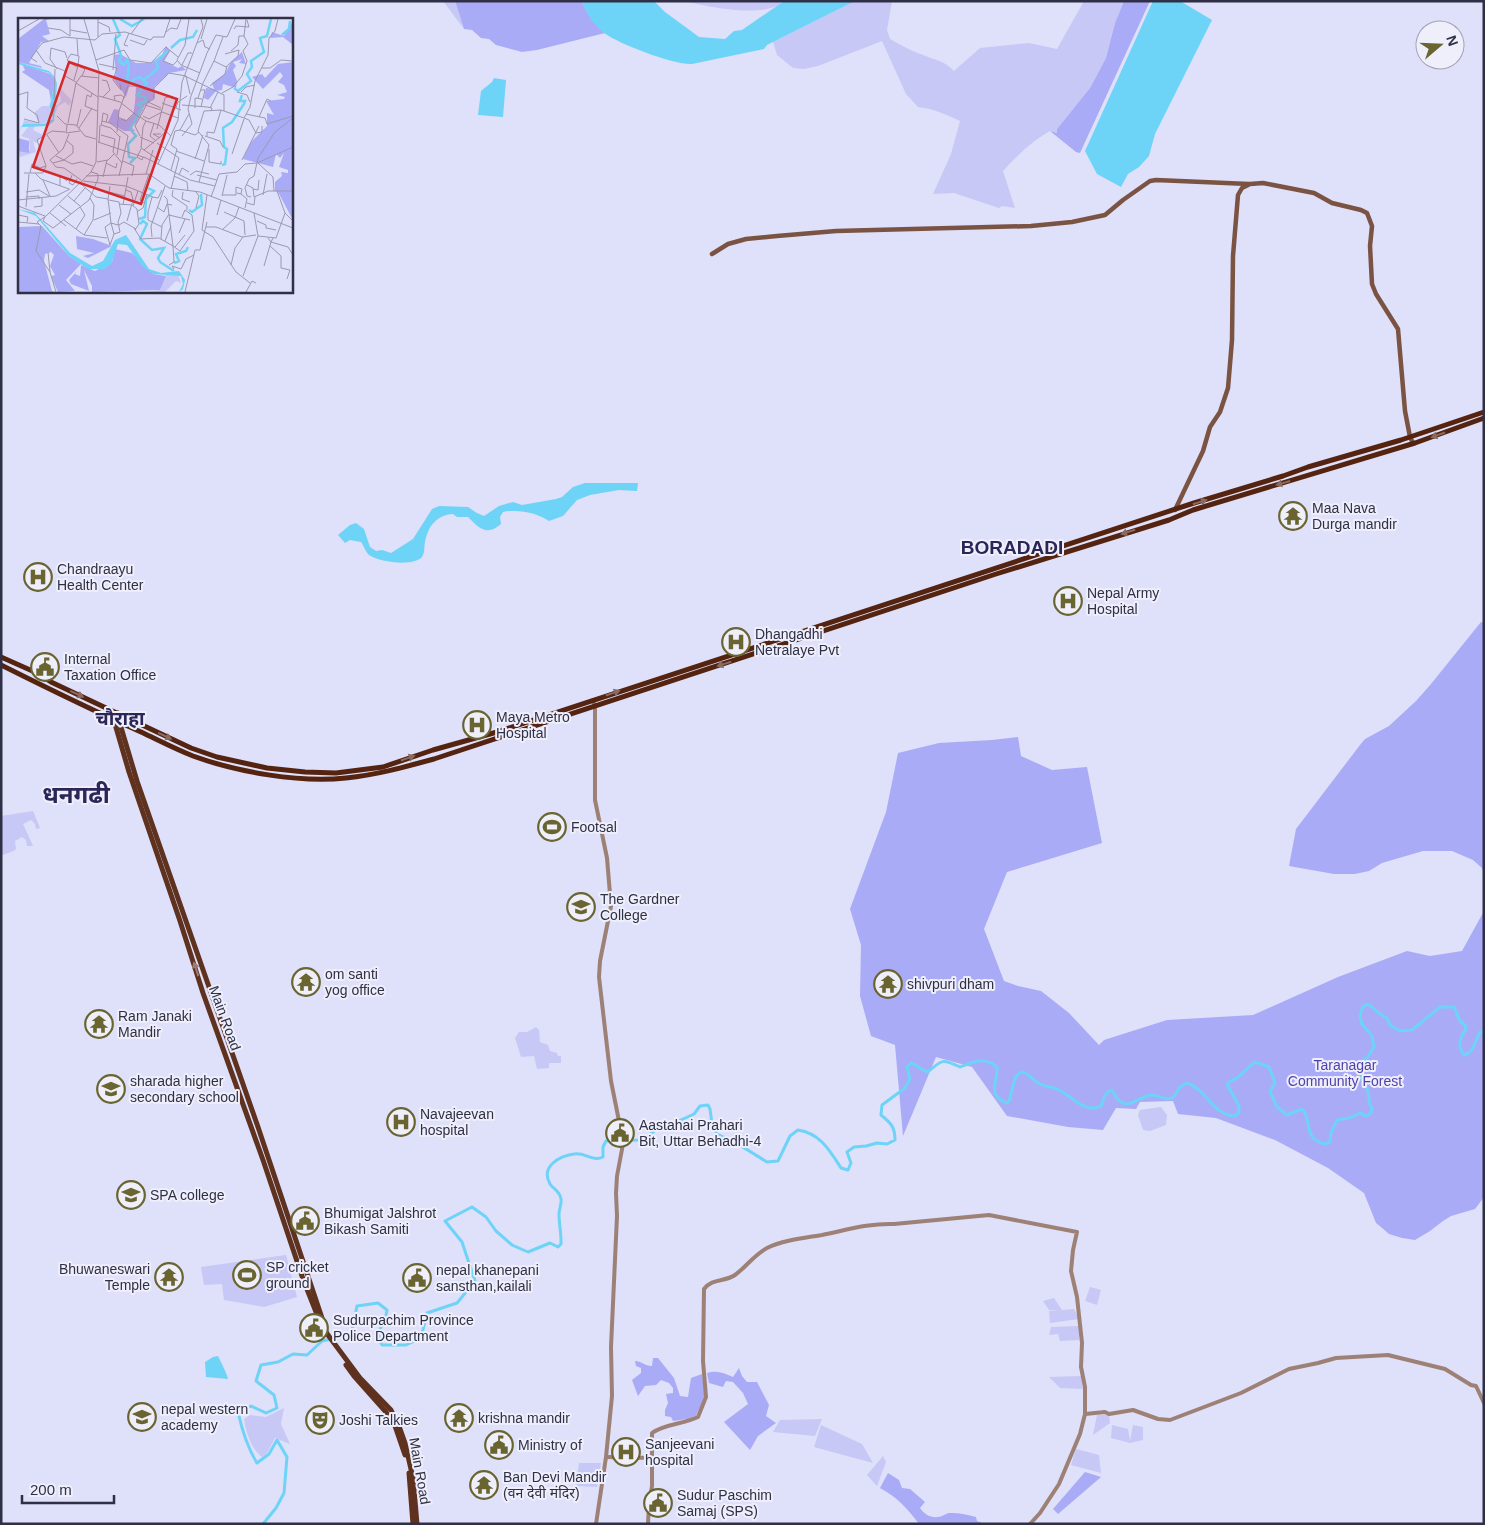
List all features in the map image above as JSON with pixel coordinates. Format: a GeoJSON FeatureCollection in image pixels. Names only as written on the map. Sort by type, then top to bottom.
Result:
{"type":"FeatureCollection","features":[{"type":"Feature","properties":{"kind":"highway"},"geometry":{"type":"LineString","coordinates":[[1,657],[190,748],[217,757],[267,768],[305,772],[336,773],[383,767],[497,732],[1308,467],[1410,437],[1484,412]]}},
{"type":"Feature","properties":{"kind":"highway"},"geometry":{"type":"LineString","coordinates":[[1,665],[118,722],[191,755],[216,764],[266,775],[309,779],[337,779],[387,772],[434,759],[996,574],[1169,520],[1193,510],[1413,443],[1484,418]]}},
{"type":"Feature","properties":{"kind":"main road"},"geometry":{"type":"LineString","coordinates":[[712,254],[728,244],[746,238],[836,230],[1032,226],[1080,220],[1105,215],[1150,181],[1156,180],[1262,184],[1314,193],[1332,204],[1361,210],[1367,214],[1372,226],[1370,246],[1372,284],[1376,294],[1398,329],[1405,411],[1413,443]]}},
{"type":"Feature","properties":{"kind":"main road"},"geometry":{"type":"LineString","coordinates":[[1176,510],[1203,452],[1210,426],[1220,412],[1228,388],[1232,340],[1233,256],[1238,195],[1242,188],[1250,184]]}},
{"type":"Feature","properties":{"kind":"main road"},"geometry":{"type":"LineString","coordinates":[[118,722],[120,714]]}},
{"type":"Feature","properties":{"kind":"main road","name":"Main Road"},"geometry":{"type":"LineString","coordinates":[[118,722],[190,932],[224,1042],[258,1127],[273,1181],[328,1335],[360,1378],[390,1410],[399,1426],[413,1478],[415,1524]]}},
{"type":"Feature","properties":{"kind":"street"},"geometry":{"type":"LineString","coordinates":[[593,700],[595,707],[595,800],[607,858],[611,906],[600,961],[599,977],[611,1080],[623,1144],[616,1176],[617,1216],[611,1347],[612,1396],[606,1457],[596,1524]]}},
{"type":"Feature","properties":{"kind":"street"},"geometry":{"type":"LineString","coordinates":[[648,1524],[652,1486],[652,1433],[658,1429],[698,1417],[706,1397],[703,1361],[704,1289],[707,1285],[735,1275],[759,1253],[769,1247],[792,1240],[861,1225],[894,1224],[989,1215],[1077,1232],[1071,1271],[1076,1292],[1082,1343],[1085,1414],[1080,1434],[1058,1484],[1040,1513],[1030,1524]]}},
{"type":"Feature","properties":{"kind":"street"},"geometry":{"type":"LineString","coordinates":[[1085,1414],[1105,1412],[1109,1414],[1133,1410],[1158,1419],[1170,1420],[1241,1394],[1288,1369],[1318,1364],[1336,1358],[1376,1356],[1396,1356],[1446,1370],[1471,1386],[1476,1386],[1484,1403]]}},
{"type":"Feature","properties":{"kind":"street"},"geometry":{"type":"LineString","coordinates":[[606,1457],[652,1458]]}},
{"type":"Feature","properties":{"kind":"shaded area"},"geometry":{"type":"Polygon","coordinates":[[[443,1],[455,1],[464,29],[443,1]]]}},
{"type":"Feature","properties":{"kind":"shaded area"},"geometry":{"type":"Polygon","coordinates":[[[582,1],[654,1],[665,12],[699,37],[725,39],[734,31],[742,30],[784,1],[855,1],[767,45],[764,49],[692,64],[660,58],[611,38],[594,23],[582,1]]]}},
{"type":"Feature","properties":{"kind":"shaded area"},"geometry":{"type":"Polygon","coordinates":[[[685,1],[784,1],[764,9],[736,10],[685,1]]]}},
{"type":"Feature","properties":{"kind":"shaded area"},"geometry":{"type":"Polygon","coordinates":[[[855,1],[892,1],[887,30],[890,39],[914,52],[943,63],[954,71],[980,48],[1029,43],[1057,49],[1084,1],[1124,1],[1115,23],[1106,58],[1090,88],[1057,129],[1057,133],[1050,131],[1037,139],[1003,171],[1015,208],[1002,206],[999,208],[954,193],[933,194],[951,154],[960,121],[939,112],[918,107],[906,94],[882,41],[818,66],[804,69],[793,68],[777,55],[773,42],[855,1]]]}},
{"type":"Feature","properties":{"kind":"shaded area"},"geometry":{"type":"Polygon","coordinates":[[[1153,1],[1180,1],[1212,20],[1155,134],[1149,156],[1139,167],[1128,174],[1121,187],[1097,174],[1085,151],[1153,1]]]}},
{"type":"Feature","properties":{"kind":"shaded area"},"geometry":{"type":"Polygon","coordinates":[[[494,78],[506,80],[503,117],[478,115],[481,91],[494,78]]]}},
{"type":"Feature","properties":{"kind":"shaded area"},"geometry":{"type":"Polygon","coordinates":[[[585,483],[638,483],[637,491],[619,490],[590,495],[577,500],[563,516],[549,521],[533,513],[509,511],[503,512],[500,517],[501,524],[496,528],[487,530],[479,527],[468,517],[457,517],[453,514],[447,515],[434,522],[428,531],[424,554],[418,560],[411,562],[404,563],[374,558],[369,555],[361,542],[350,540],[345,543],[338,535],[350,525],[356,523],[364,529],[370,547],[376,551],[382,550],[391,553],[413,539],[432,509],[439,506],[468,507],[484,516],[499,506],[513,502],[522,505],[556,499],[562,497],[573,487],[585,483]]]}},
{"type":"Feature","properties":{"kind":"shaded area"},"geometry":{"type":"Polygon","coordinates":[[[33,811],[40,828],[36,829],[35,824],[31,820],[23,824],[33,846],[27,846],[26,840],[22,837],[15,841],[16,849],[3,855],[1,853],[1,816],[33,811]]]}},
{"type":"Feature","properties":{"kind":"shaded area","name":"Footsal"},"geometry":{"type":"Polygon","coordinates":[[[557,816],[562,834],[548,838],[543,820],[557,816]]]}},
{"type":"Feature","properties":{"kind":"shaded area"},"geometry":{"type":"Polygon","coordinates":[[[536,1027],[539,1030],[540,1042],[548,1045],[550,1051],[561,1056],[561,1063],[549,1063],[549,1068],[537,1069],[534,1056],[521,1057],[515,1038],[519,1032],[527,1032],[536,1027]]]}},
{"type":"Feature","properties":{"kind":"shaded area"},"geometry":{"type":"Polygon","coordinates":[[[1161,1107],[1167,1115],[1166,1125],[1150,1131],[1143,1130],[1138,1115],[1140,1110],[1161,1107]]]}},
{"type":"Feature","properties":{"kind":"shaded area","name":"SP cricket ground"},"geometry":{"type":"Polygon","coordinates":[[[286,1255],[297,1297],[264,1307],[224,1300],[222,1284],[204,1285],[201,1267],[286,1255]]]}},
{"type":"Feature","properties":{"kind":"shaded area"},"geometry":{"type":"Polygon","coordinates":[[[1090,1287],[1101,1290],[1097,1305],[1085,1301],[1090,1287]]]}},
{"type":"Feature","properties":{"kind":"shaded area"},"geometry":{"type":"Polygon","coordinates":[[[1054,1298],[1062,1310],[1074,1309],[1079,1319],[1050,1323],[1049,1311],[1058,1310],[1049,1310],[1043,1301],[1054,1298]]]}},
{"type":"Feature","properties":{"kind":"shaded area"},"geometry":{"type":"Polygon","coordinates":[[[1079,1326],[1079,1340],[1060,1341],[1058,1334],[1049,1335],[1051,1327],[1079,1326]]]}},
{"type":"Feature","properties":{"kind":"shaded area"},"geometry":{"type":"Polygon","coordinates":[[[218,1356],[228,1379],[206,1377],[205,1362],[218,1356]]]}},
{"type":"Feature","properties":{"kind":"shaded area"},"geometry":{"type":"Polygon","coordinates":[[[1081,1376],[1083,1389],[1060,1388],[1049,1377],[1081,1376]]]}},
{"type":"Feature","properties":{"kind":"shaded area"},"geometry":{"type":"Polygon","coordinates":[[[284,1408],[281,1424],[290,1444],[275,1438],[267,1453],[262,1457],[252,1445],[244,1419],[250,1415],[266,1417],[284,1408]]]}},
{"type":"Feature","properties":{"kind":"shaded area"},"geometry":{"type":"Polygon","coordinates":[[[1097,1415],[1109,1415],[1110,1423],[1093,1435],[1097,1415]]]}},
{"type":"Feature","properties":{"kind":"shaded area"},"geometry":{"type":"Polygon","coordinates":[[[822,1419],[815,1436],[773,1432],[780,1420],[822,1419]]]}},
{"type":"Feature","properties":{"kind":"shaded area"},"geometry":{"type":"Polygon","coordinates":[[[821,1425],[862,1444],[873,1463],[814,1447],[821,1425]]]}},
{"type":"Feature","properties":{"kind":"shaded area"},"geometry":{"type":"Polygon","coordinates":[[[1112,1425],[1128,1429],[1130,1441],[1133,1425],[1143,1427],[1143,1440],[1130,1443],[1111,1438],[1112,1425]]]}},
{"type":"Feature","properties":{"kind":"shaded area"},"geometry":{"type":"Polygon","coordinates":[[[1076,1449],[1099,1455],[1101,1473],[1071,1465],[1076,1449]]]}},
{"type":"Feature","properties":{"kind":"shaded area"},"geometry":{"type":"Polygon","coordinates":[[[883,1456],[886,1462],[877,1486],[867,1475],[883,1456]]]}},
{"type":"Feature","properties":{"kind":"shaded area"},"geometry":{"type":"Polygon","coordinates":[[[579,1463],[601,1463],[597,1487],[576,1486],[579,1463]]]}},
{"type":"Feature","properties":{"kind":"green space"},"geometry":{"type":"Polygon","coordinates":[[[455,1],[582,1],[586,11],[605,33],[522,52],[496,45],[489,39],[481,38],[472,30],[464,29],[455,1]]]}},
{"type":"Feature","properties":{"kind":"green space"},"geometry":{"type":"Polygon","coordinates":[[[1124,1],[1150,1],[1080,153],[1076,152],[1050,131],[1057,133],[1057,129],[1090,88],[1106,58],[1115,23],[1124,1]]]}},
{"type":"Feature","properties":{"kind":"green space"},"geometry":{"type":"Polygon","coordinates":[[[1481,622],[1484,623],[1484,874],[1482,868],[1473,860],[1452,851],[1423,851],[1382,863],[1369,871],[1355,874],[1334,874],[1289,866],[1296,829],[1360,745],[1365,739],[1389,726],[1416,701],[1481,622]]]}},
{"type":"Feature","properties":{"kind":"green space","name":"Taranagar Community Forest"},"geometry":{"type":"Polygon","coordinates":[[[1018,737],[1021,756],[1052,770],[1087,767],[1102,843],[1007,872],[984,929],[1004,981],[1041,991],[1069,1013],[1099,1045],[1104,1040],[1167,1020],[1253,1015],[1338,977],[1407,951],[1430,956],[1462,951],[1484,911],[1484,1197],[1475,1209],[1451,1216],[1415,1240],[1402,1238],[1389,1234],[1376,1223],[1364,1193],[1328,1168],[1275,1140],[1216,1118],[1178,1114],[1173,1101],[1140,1102],[1136,1109],[1116,1108],[1103,1130],[1068,1127],[1007,1116],[972,1067],[936,1057],[903,1136],[895,1045],[871,1036],[860,996],[861,945],[850,909],[886,812],[898,753],[939,743],[1018,737]]]}},
{"type":"Feature","properties":{"kind":"green space"},"geometry":{"type":"Polygon","coordinates":[[[653,1358],[658,1358],[674,1378],[680,1396],[688,1397],[691,1378],[702,1374],[704,1397],[696,1416],[673,1421],[671,1417],[665,1416],[668,1403],[666,1394],[673,1393],[673,1388],[669,1383],[661,1380],[656,1385],[645,1386],[638,1396],[632,1380],[641,1373],[641,1368],[636,1366],[635,1361],[652,1366],[653,1358]]]}},
{"type":"Feature","properties":{"kind":"green space"},"geometry":{"type":"Polygon","coordinates":[[[739,1368],[747,1382],[757,1382],[769,1405],[766,1416],[776,1423],[758,1436],[750,1450],[724,1422],[748,1404],[743,1393],[733,1382],[726,1381],[723,1387],[709,1383],[707,1373],[717,1372],[733,1377],[739,1368]]]}},
{"type":"Feature","properties":{"kind":"green space"},"geometry":{"type":"Polygon","coordinates":[[[1085,1472],[1101,1477],[1058,1514],[1053,1509],[1085,1472]]]}},
{"type":"Feature","properties":{"kind":"green space"},"geometry":{"type":"Polygon","coordinates":[[[888,1473],[899,1480],[902,1488],[910,1489],[925,1502],[920,1508],[927,1515],[937,1517],[948,1513],[961,1514],[976,1517],[977,1521],[985,1524],[919,1524],[902,1504],[880,1488],[888,1473]]]}},
{"type":"Feature","properties":{"kind":"waterway"},"geometry":{"type":"LineString","coordinates":[[263,1524],[276,1508],[284,1493],[287,1457],[277,1440],[269,1454],[257,1463],[241,1425],[238,1412],[251,1406],[266,1413],[277,1408],[274,1395],[256,1381],[261,1365],[278,1362],[293,1354],[307,1355],[322,1341],[351,1335],[357,1306],[378,1303],[387,1310],[379,1332],[382,1345],[406,1345],[421,1338],[427,1313],[457,1303],[475,1281],[462,1242],[445,1221],[472,1207],[486,1217],[496,1231],[512,1245],[528,1252],[550,1243],[558,1247],[561,1244],[559,1214],[561,1199],[558,1192],[550,1184],[548,1172],[553,1163],[563,1157],[578,1154],[595,1158],[603,1157],[603,1147],[606,1141],[641,1140],[660,1126],[681,1120],[694,1114],[700,1106],[708,1105],[712,1124],[717,1134],[738,1144],[767,1162],[778,1161],[790,1136],[798,1130],[818,1139],[828,1149],[841,1168],[848,1170],[851,1163],[847,1152],[854,1147],[877,1143],[887,1144],[895,1140],[892,1126],[881,1115],[882,1105],[905,1088],[910,1079],[907,1067],[911,1063],[928,1072],[943,1062],[960,1067],[983,1061],[997,1067],[995,1092],[997,1097],[1007,1103],[1016,1076],[1021,1072],[1027,1074],[1037,1083],[1057,1089],[1079,1104],[1090,1108],[1101,1106],[1106,1094],[1112,1090],[1119,1101],[1128,1104],[1149,1095],[1167,1099],[1172,1098],[1179,1088],[1186,1083],[1199,1090],[1215,1107],[1227,1115],[1235,1116],[1239,1112],[1239,1106],[1227,1084],[1255,1062],[1269,1067],[1275,1083],[1270,1091],[1277,1107],[1287,1115],[1302,1109],[1313,1138],[1325,1144],[1330,1142],[1331,1133],[1337,1120],[1361,1113],[1366,1116],[1371,1113],[1372,1108],[1368,1091],[1358,1071],[1360,1062],[1367,1058],[1374,1047],[1372,1036],[1362,1024],[1360,1017],[1362,1008],[1367,1004],[1387,1018],[1390,1025],[1400,1031],[1412,1030],[1440,1007],[1454,1007],[1466,1029],[1460,1042],[1460,1048],[1464,1055],[1473,1049],[1480,1032],[1484,1032]]}},
{"type":"Feature","properties":{"kind":"place","name":"Maa Nava Durga mandir"},"geometry":{"type":"Point","coordinates":[1293,516]}},
{"type":"Feature","properties":{"kind":"place","name":"Chandraayu Health Center"},"geometry":{"type":"Point","coordinates":[38,577]}},
{"type":"Feature","properties":{"kind":"place","name":"Nepal Army Hospital"},"geometry":{"type":"Point","coordinates":[1068,601]}},
{"type":"Feature","properties":{"kind":"place","name":"Dhangadhi Netralaye Pvt"},"geometry":{"type":"Point","coordinates":[736,642]}},
{"type":"Feature","properties":{"kind":"place","name":"Internal Taxation Office"},"geometry":{"type":"Point","coordinates":[45,667]}},
{"type":"Feature","properties":{"kind":"place","name":"Maya Metro Hospital"},"geometry":{"type":"Point","coordinates":[477,725]}},
{"type":"Feature","properties":{"kind":"place","name":"Footsal"},"geometry":{"type":"Point","coordinates":[552,827]}},
{"type":"Feature","properties":{"kind":"place","name":"The Gardner College"},"geometry":{"type":"Point","coordinates":[581,907]}},
{"type":"Feature","properties":{"kind":"place","name":"om santi yog office"},"geometry":{"type":"Point","coordinates":[306,982]}},
{"type":"Feature","properties":{"kind":"place","name":"shivpuri dham"},"geometry":{"type":"Point","coordinates":[888,984]}},
{"type":"Feature","properties":{"kind":"place","name":"Ram Janaki Mandir"},"geometry":{"type":"Point","coordinates":[99,1024]}},
{"type":"Feature","properties":{"kind":"place","name":"sharada higher secondary school"},"geometry":{"type":"Point","coordinates":[111,1089]}},
{"type":"Feature","properties":{"kind":"place","name":"Navajeevan hospital"},"geometry":{"type":"Point","coordinates":[401,1122]}},
{"type":"Feature","properties":{"kind":"place","name":"Aastahai Prahari Bit, Uttar Behadhi-4"},"geometry":{"type":"Point","coordinates":[620,1133]}},
{"type":"Feature","properties":{"kind":"place","name":"SPA college"},"geometry":{"type":"Point","coordinates":[131,1195]}},
{"type":"Feature","properties":{"kind":"place","name":"Bhumigat Jalshrot Bikash Samiti"},"geometry":{"type":"Point","coordinates":[305,1221]}},
{"type":"Feature","properties":{"kind":"place","name":"SP cricket ground"},"geometry":{"type":"Point","coordinates":[247,1275]}},
{"type":"Feature","properties":{"kind":"place","name":"Bhuwaneswari Temple"},"geometry":{"type":"Point","coordinates":[169,1277]}},
{"type":"Feature","properties":{"kind":"place","name":"nepal khanepani sansthan,kailali"},"geometry":{"type":"Point","coordinates":[417,1278]}},
{"type":"Feature","properties":{"kind":"place","name":"Sudurpachim Province Police Department"},"geometry":{"type":"Point","coordinates":[314,1328]}},
{"type":"Feature","properties":{"kind":"place","name":"nepal western academy"},"geometry":{"type":"Point","coordinates":[142,1417]}},
{"type":"Feature","properties":{"kind":"place","name":"krishna mandir"},"geometry":{"type":"Point","coordinates":[459,1418]}},
{"type":"Feature","properties":{"kind":"place","name":"Joshi Talkies"},"geometry":{"type":"Point","coordinates":[320,1420]}},
{"type":"Feature","properties":{"kind":"place","name":"Ministry of"},"geometry":{"type":"Point","coordinates":[499,1445]}},
{"type":"Feature","properties":{"kind":"place","name":"Sanjeevani hospital"},"geometry":{"type":"Point","coordinates":[626,1452]}},
{"type":"Feature","properties":{"kind":"place","name":"Ban Devi Mandir (वन देवी मंदिर)"},"geometry":{"type":"Point","coordinates":[484,1485]}},
{"type":"Feature","properties":{"kind":"place","name":"Sudur Paschim Samaj (SPS)"},"geometry":{"type":"Point","coordinates":[658,1503]}},
{"type":"Feature","properties":{"kind":"district","name":"BORADADI"},"geometry":{"type":"Point","coordinates":[1012,547]}},
{"type":"Feature","properties":{"kind":"district","name":"चौराहा"},"geometry":{"type":"Point","coordinates":[120,718]}},
{"type":"Feature","properties":{"kind":"district","name":"धनगढी"},"geometry":{"type":"Point","coordinates":[76,795]}}]}
